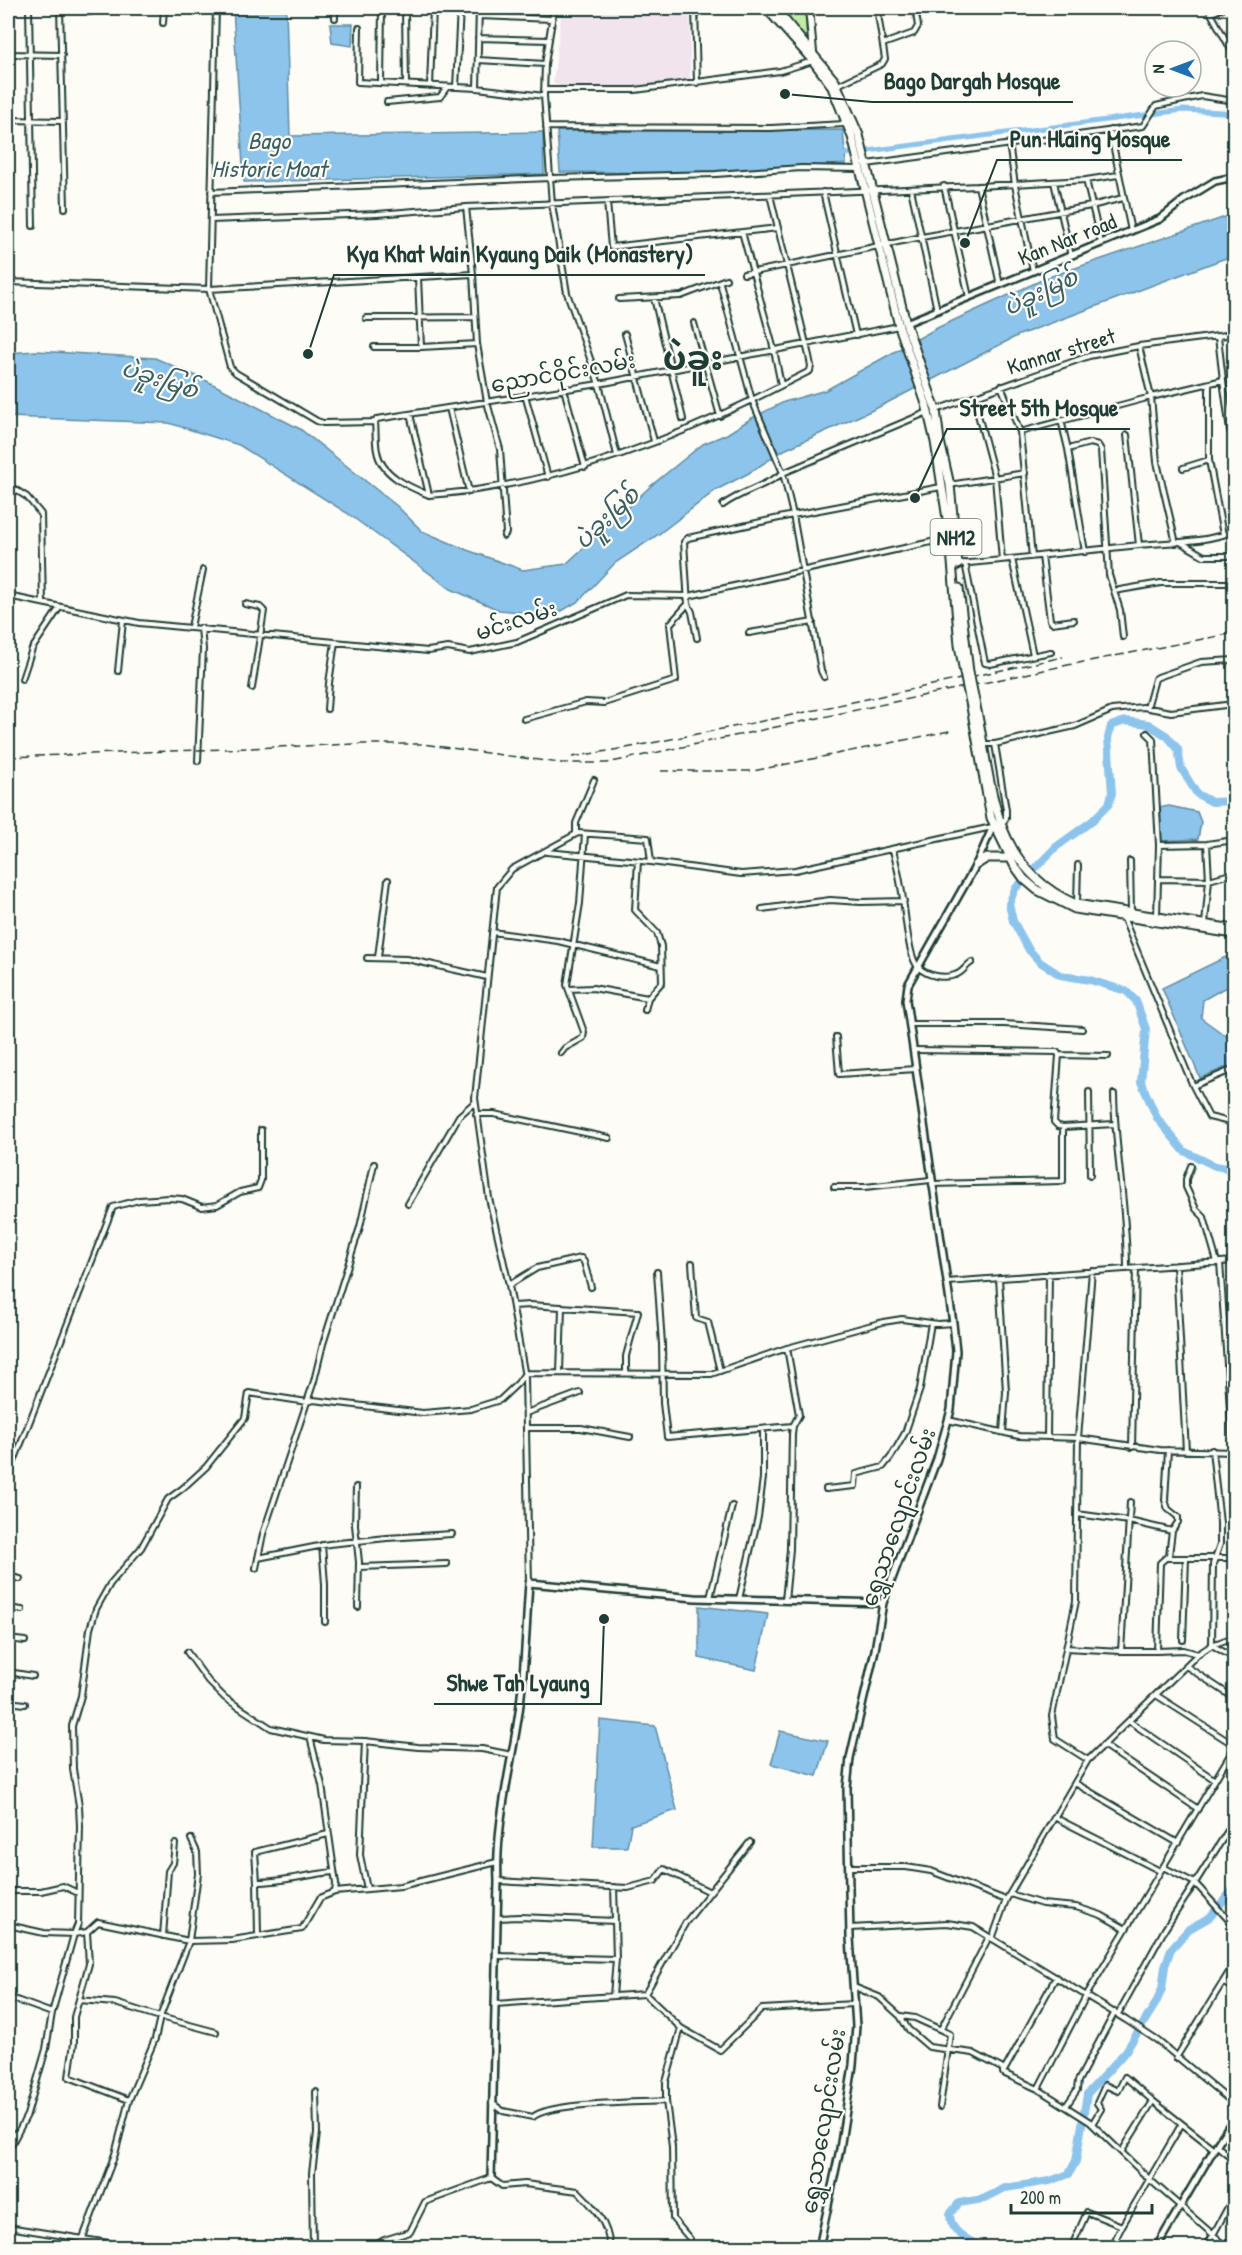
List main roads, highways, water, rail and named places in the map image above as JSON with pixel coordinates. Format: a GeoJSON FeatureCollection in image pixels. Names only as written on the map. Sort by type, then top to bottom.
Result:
{"type":"FeatureCollection","features":[{"type":"Feature","properties":{"kind":"highway","name":"NH12"},"geometry":{"type":"LineString","coordinates":[[766,8],[831,85],[855,136]]}},
{"type":"Feature","properties":{"kind":"highway","name":"NH12"},"geometry":{"type":"LineString","coordinates":[[775,8],[813,52],[837,86],[855,136],[903,327],[931,407],[940,441],[953,537],[959,645],[984,744],[996,825],[1027,876]]}},
{"type":"Feature","properties":{"kind":"highway","name":"NH12"},"geometry":{"type":"LineString","coordinates":[[953,537],[961,564],[966,672]]}},
{"type":"Feature","properties":{"kind":"highway","name":"NH12"},"geometry":{"type":"LineString","coordinates":[[974,706],[996,825],[1011,858],[1039,887],[1075,909],[1123,917],[1234,929]]}},
{"type":"Feature","properties":{"kind":"highway"},"geometry":{"type":"LineString","coordinates":[[976,865],[987,858],[1011,858]]}},
{"type":"Feature","properties":{"kind":"highway","name":"NH12"},"geometry":{"type":"LineString","coordinates":[[1039,887],[1076,904],[1157,917],[1234,934]]}},
{"type":"Feature","properties":{"kind":"main road"},"geometry":{"type":"LineString","coordinates":[[809,8],[813,52]]}},
{"type":"Feature","properties":{"kind":"water","name":"Bago Historic Moat"},"geometry":{"type":"Polygon","coordinates":[[[233,8],[286,8],[290,136],[543,132],[544,174],[244,182],[233,8]]]}},
{"type":"Feature","properties":{"kind":"water"},"geometry":{"type":"Polygon","coordinates":[[[330,24],[353,24],[352,46],[332,43],[330,24]]]}},
{"type":"Feature","properties":{"kind":"water"},"geometry":{"type":"Polygon","coordinates":[[[843,130],[846,164],[705,173],[560,172],[557,131],[843,130]]]}},
{"type":"Feature","properties":{"kind":"water","name":"ပဲခူးမြစ်"},"geometry":{"type":"Polygon","coordinates":[[[1234,214],[1234,255],[1019,335],[877,408],[784,450],[749,473],[716,490],[659,534],[615,563],[579,601],[555,615],[499,610],[451,589],[347,513],[239,445],[169,423],[8,417],[8,353],[36,351],[155,358],[201,378],[300,429],[397,506],[422,531],[523,570],[566,564],[653,484],[703,444],[727,434],[752,418],[784,402],[826,390],[937,328],[1046,278],[1234,214]]]}},
{"type":"Feature","properties":{"kind":"water"},"geometry":{"type":"Polygon","coordinates":[[[1169,806],[1197,812],[1201,822],[1198,839],[1160,841],[1158,808],[1169,806]]]}},
{"type":"Feature","properties":{"kind":"water"},"geometry":{"type":"Polygon","coordinates":[[[1234,953],[1234,988],[1224,988],[1203,1000],[1201,1018],[1226,1036],[1234,1032],[1234,1064],[1200,1078],[1162,988],[1234,953]]]}},
{"type":"Feature","properties":{"kind":"water"},"geometry":{"type":"Polygon","coordinates":[[[699,1606],[768,1614],[756,1670],[699,1658],[699,1606]]]}},
{"type":"Feature","properties":{"kind":"water"},"geometry":{"type":"Polygon","coordinates":[[[600,1720],[655,1726],[677,1810],[631,1825],[627,1847],[593,1847],[600,1720]]]}},
{"type":"Feature","properties":{"kind":"water"},"geometry":{"type":"Polygon","coordinates":[[[780,1731],[828,1741],[817,1776],[771,1764],[780,1731]]]}},
{"type":"Feature","properties":{"kind":"waterway"},"geometry":{"type":"LineString","coordinates":[[845,154],[1183,110],[1222,112],[1234,115]]}},
{"type":"Feature","properties":{"kind":"waterway"},"geometry":{"type":"LineString","coordinates":[[1234,801],[1212,802],[1197,794],[1181,768],[1178,749],[1167,736],[1148,724],[1125,721],[1111,726],[1108,738],[1112,793],[1109,804],[1092,821],[1056,847],[1015,889],[1009,904],[1013,921],[1029,950],[1040,962],[1060,975],[1090,980],[1126,991],[1136,1001],[1146,1029],[1141,1082],[1157,1118],[1184,1151],[1215,1166],[1227,1168],[1234,1174]]}},
{"type":"Feature","properties":{"kind":"waterway"},"geometry":{"type":"LineString","coordinates":[[982,2248],[956,2231],[950,2214],[959,2203],[983,2199],[1005,2188],[1050,2181],[1069,2174],[1076,2161],[1087,2094],[1126,2051],[1156,2003],[1162,1989],[1165,1966],[1171,1949],[1189,1929],[1210,1917],[1234,1888]]}},
{"type":"Feature","properties":{"kind":"railway"},"geometry":{"type":"LineString","coordinates":[[8,757],[357,744],[422,744],[560,763],[607,763],[1063,666],[1234,633]]}},
{"type":"Feature","properties":{"kind":"railway"},"geometry":{"type":"LineString","coordinates":[[572,757],[778,718],[1063,657]]}},
{"type":"Feature","properties":{"kind":"railway"},"geometry":{"type":"LineString","coordinates":[[661,771],[753,771],[954,730]]}},
{"type":"Feature","properties":{"kind":"place","name":"Bago Dargah Mosque"},"geometry":{"type":"Point","coordinates":[785,94]}},
{"type":"Feature","properties":{"kind":"place","name":"Pun Hlaing Mosque"},"geometry":{"type":"Point","coordinates":[965,243]}},
{"type":"Feature","properties":{"kind":"place","name":"Kya Khat Wain Kyaung Daik (Monastery)"},"geometry":{"type":"Point","coordinates":[308,354]}},
{"type":"Feature","properties":{"kind":"place","name":"Street 5th Mosque"},"geometry":{"type":"Point","coordinates":[915,498]}},
{"type":"Feature","properties":{"kind":"place","name":"Shwe Tah Lyaung"},"geometry":{"type":"Point","coordinates":[604,1619]}},
{"type":"Feature","properties":{"kind":"district","name":"ပဲခူး"},"geometry":{"type":"Point","coordinates":[693,358]}}]}
